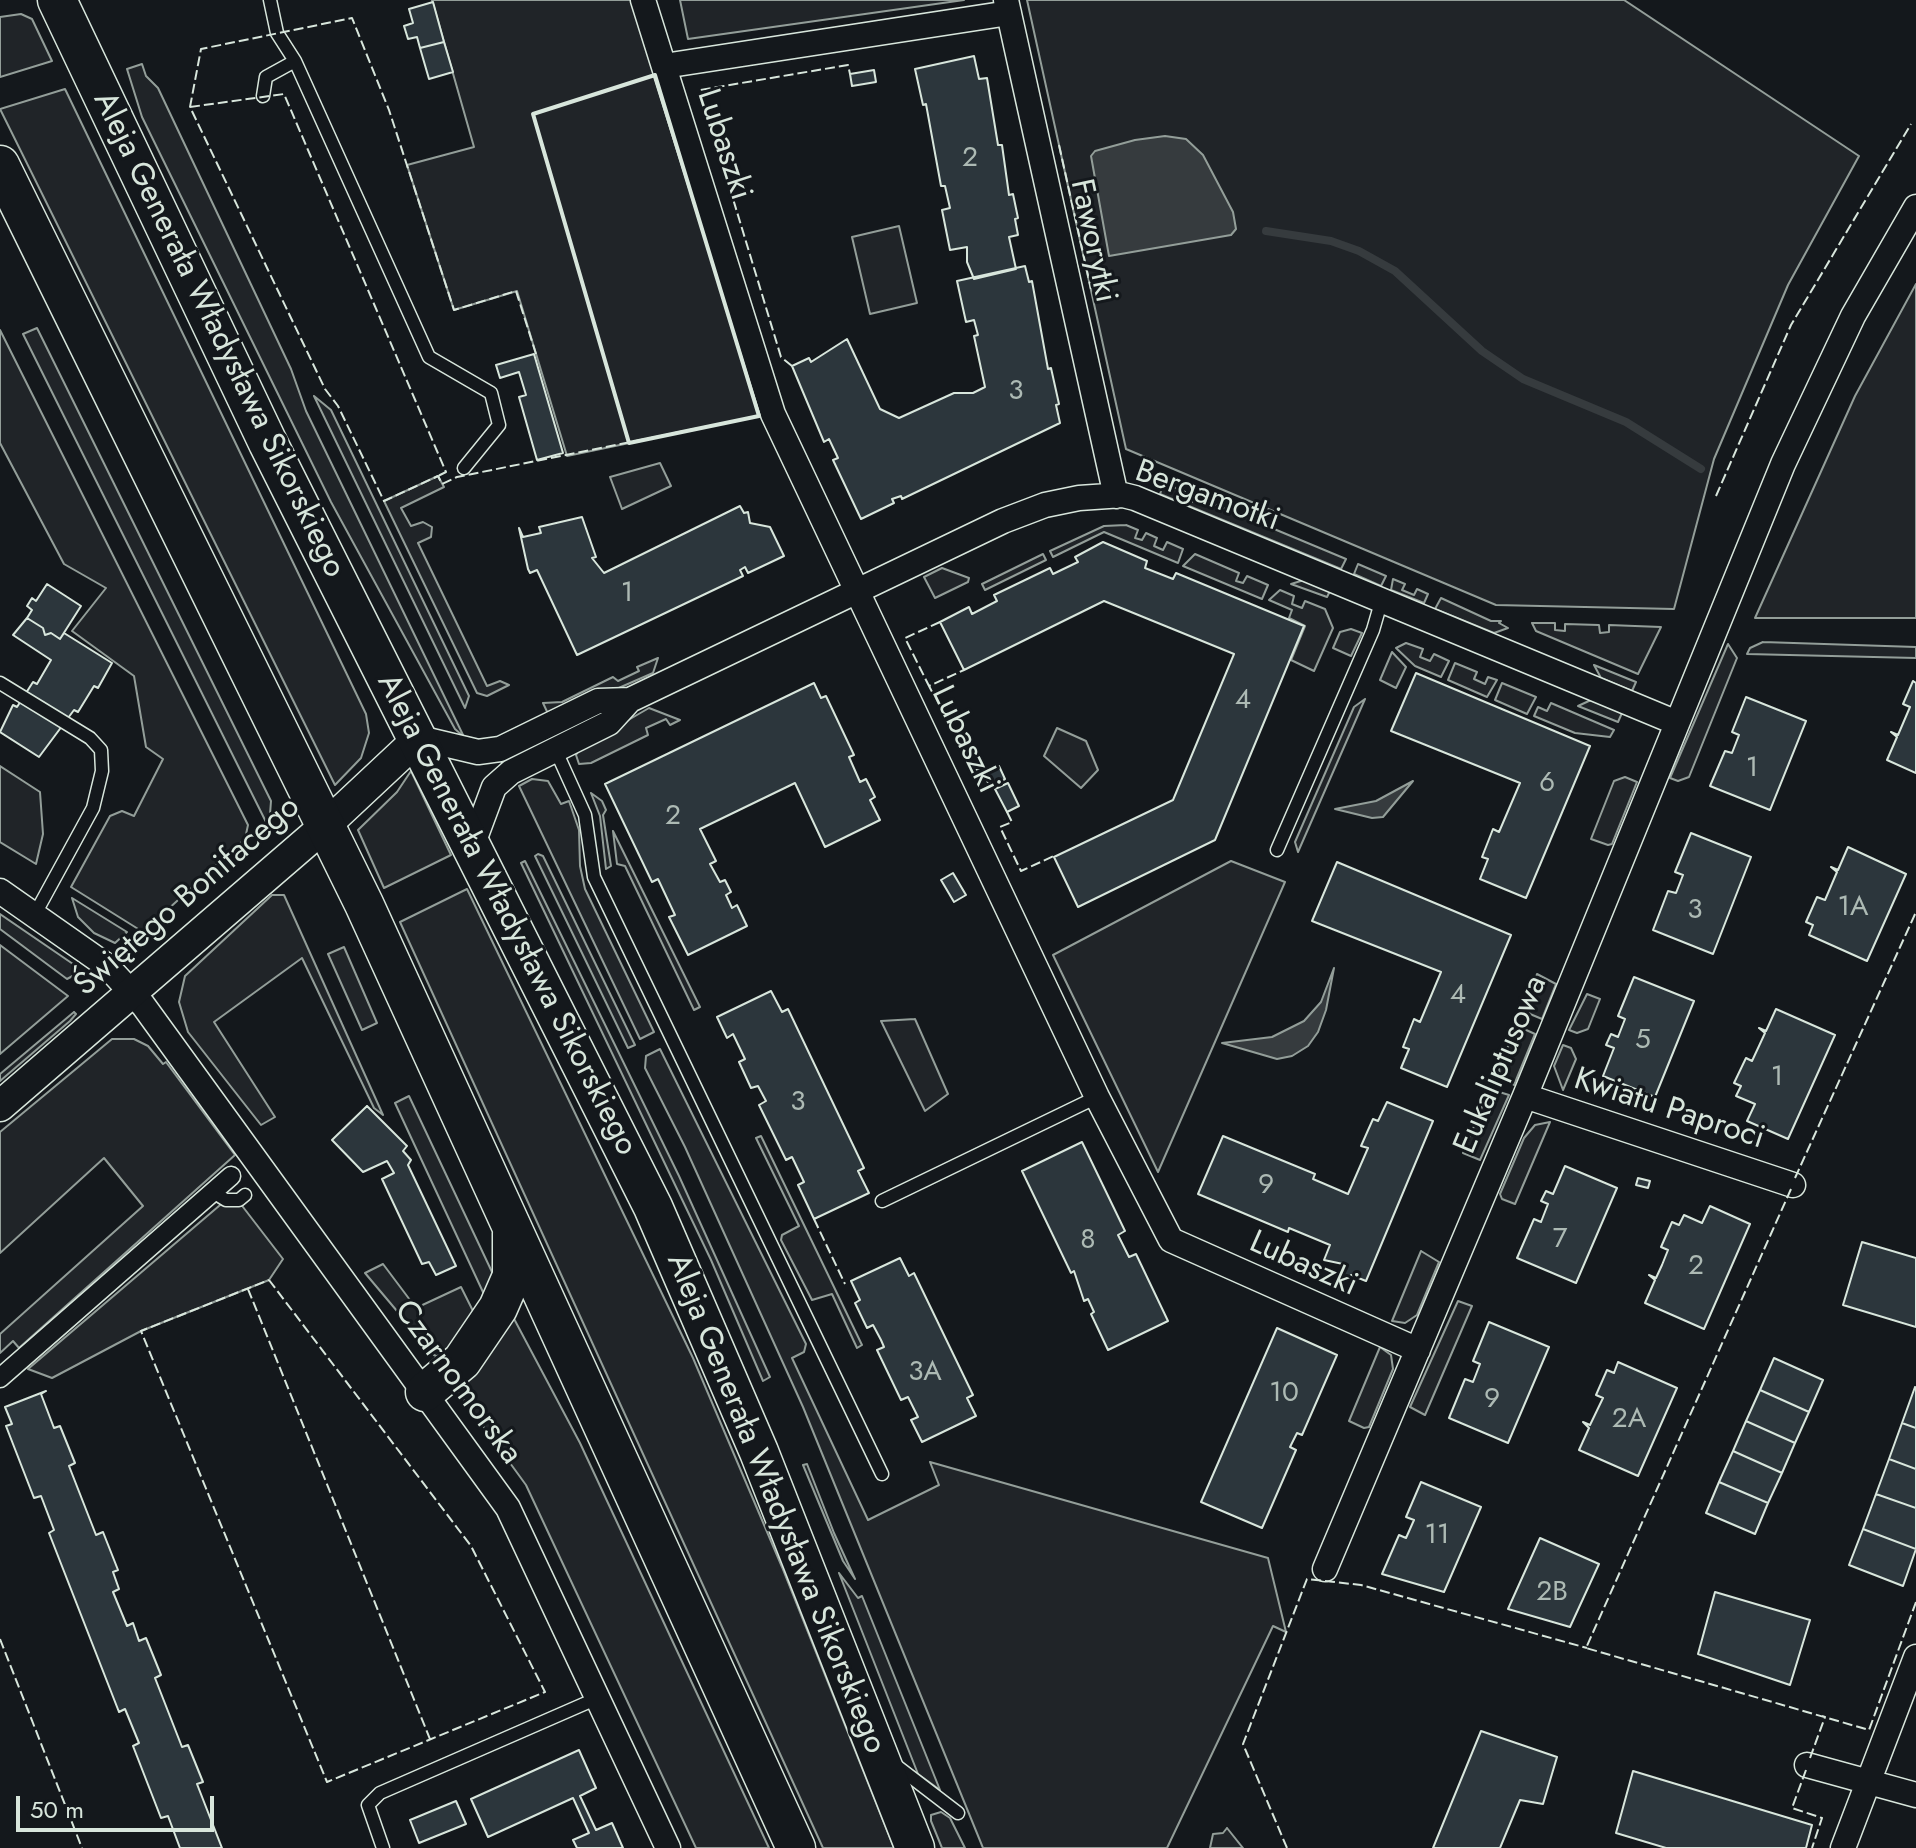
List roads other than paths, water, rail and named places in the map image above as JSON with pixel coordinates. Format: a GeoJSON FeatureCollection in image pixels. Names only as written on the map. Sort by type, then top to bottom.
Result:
{"type":"FeatureCollection","features":[{"type":"Feature","properties":{"kind":"main road","name":"Aleja Generała Władysława Sikorskiego"},"geometry":{"type":"LineString","coordinates":[[57,0],[268,443],[653,1207],[723,1362],[915,1848]]}},
{"type":"Feature","properties":{"kind":"main road"},"geometry":{"type":"LineString","coordinates":[[0,165],[326,825],[796,1848]]}},
{"type":"Feature","properties":{"kind":"main road"},"geometry":{"type":"LineString","coordinates":[[425,1392],[462,1361],[498,1308],[512,1276],[512,1230]]}},
{"type":"Feature","properties":{"kind":"street","name":"Lubaszki"},"geometry":{"type":"LineString","coordinates":[[643,0],[773,414],[1097,1097],[1175,1244],[1418,1350]]}},
{"type":"Feature","properties":{"kind":"street"},"geometry":{"type":"LineString","coordinates":[[664,66],[1008,6]]}},
{"type":"Feature","properties":{"kind":"street","name":"Faworytki"},"geometry":{"type":"LineString","coordinates":[[1008,6],[1116,496]]}},
{"type":"Feature","properties":{"kind":"street","name":"Eukaliptusowa"},"geometry":{"type":"LineString","coordinates":[[1325,1569],[1525,1096],[1783,464],[1853,316],[1916,207]]}},
{"type":"Feature","properties":{"kind":"street","name":"Bergamotki"},"geometry":{"type":"LineString","coordinates":[[472,846],[494,787],[511,772],[609,723],[630,700],[1024,512],[1056,502],[1116,496],[1135,498],[1677,723]]}},
{"type":"Feature","properties":{"kind":"street","name":"Bergamotki"},"geometry":{"type":"LineString","coordinates":[[419,738],[478,752],[500,749],[598,701],[630,700]]}},
{"type":"Feature","properties":{"kind":"street","name":"Świętego Bonifacego"},"geometry":{"type":"LineString","coordinates":[[0,1106],[326,825],[419,738]]}},
{"type":"Feature","properties":{"kind":"street","name":"Czarnomorska"},"geometry":{"type":"LineString","coordinates":[[0,891],[107,966],[132,993],[181,1053],[250,1156],[508,1508],[600,1697],[668,1848]]}},
{"type":"Feature","properties":{"kind":"street","name":"Kwiatu Paproci"},"geometry":{"type":"LineString","coordinates":[[1525,1096],[1793,1185]]}},
{"type":"Feature","properties":{"kind":"street"},"geometry":{"type":"LineString","coordinates":[[0,1378],[231,1176]]}},
{"type":"Feature","properties":{"kind":"street"},"geometry":{"type":"LineString","coordinates":[[1843,1848],[1871,1782],[1916,1657]]}},
{"type":"Feature","properties":{"kind":"street"},"geometry":{"type":"LineString","coordinates":[[1807,1765],[1916,1795]]}},
{"type":"Feature","properties":{"kind":"lane"},"geometry":{"type":"LineString","coordinates":[[270,0],[277,33],[295,61],[429,357],[491,393],[499,425],[464,468]]}},
{"type":"Feature","properties":{"kind":"lane"},"geometry":{"type":"LineString","coordinates":[[263,96],[266,77],[295,61]]}},
{"type":"Feature","properties":{"kind":"lane"},"geometry":{"type":"LineString","coordinates":[[1277,850],[1373,630],[1382,599]]}},
{"type":"Feature","properties":{"kind":"lane"},"geometry":{"type":"LineString","coordinates":[[0,683],[90,738],[101,750],[102,771],[93,808],[35,914]]}},
{"type":"Feature","properties":{"kind":"lane"},"geometry":{"type":"LineString","coordinates":[[556,751],[580,798],[594,877],[882,1474]]}},
{"type":"Feature","properties":{"kind":"lane"},"geometry":{"type":"LineString","coordinates":[[882,1201],[1097,1097]]}},
{"type":"Feature","properties":{"kind":"lane"},"geometry":{"type":"LineString","coordinates":[[231,1176],[250,1156]]}},
{"type":"Feature","properties":{"kind":"lane"},"geometry":{"type":"LineString","coordinates":[[213,1192],[226,1200],[239,1200],[245,1195]]}},
{"type":"Feature","properties":{"kind":"lane"},"geometry":{"type":"LineString","coordinates":[[383,1848],[368,1805],[380,1793],[600,1697]]}},
{"type":"Feature","properties":{"kind":"lane"},"geometry":{"type":"LineString","coordinates":[[874,1750],[958,1813]]}},
{"type":"Feature","properties":{"kind":"waterway"},"geometry":{"type":"LineString","coordinates":[[1266,231],[1331,241],[1359,251],[1395,271],[1482,351],[1523,379],[1626,422],[1701,469]]}}]}
